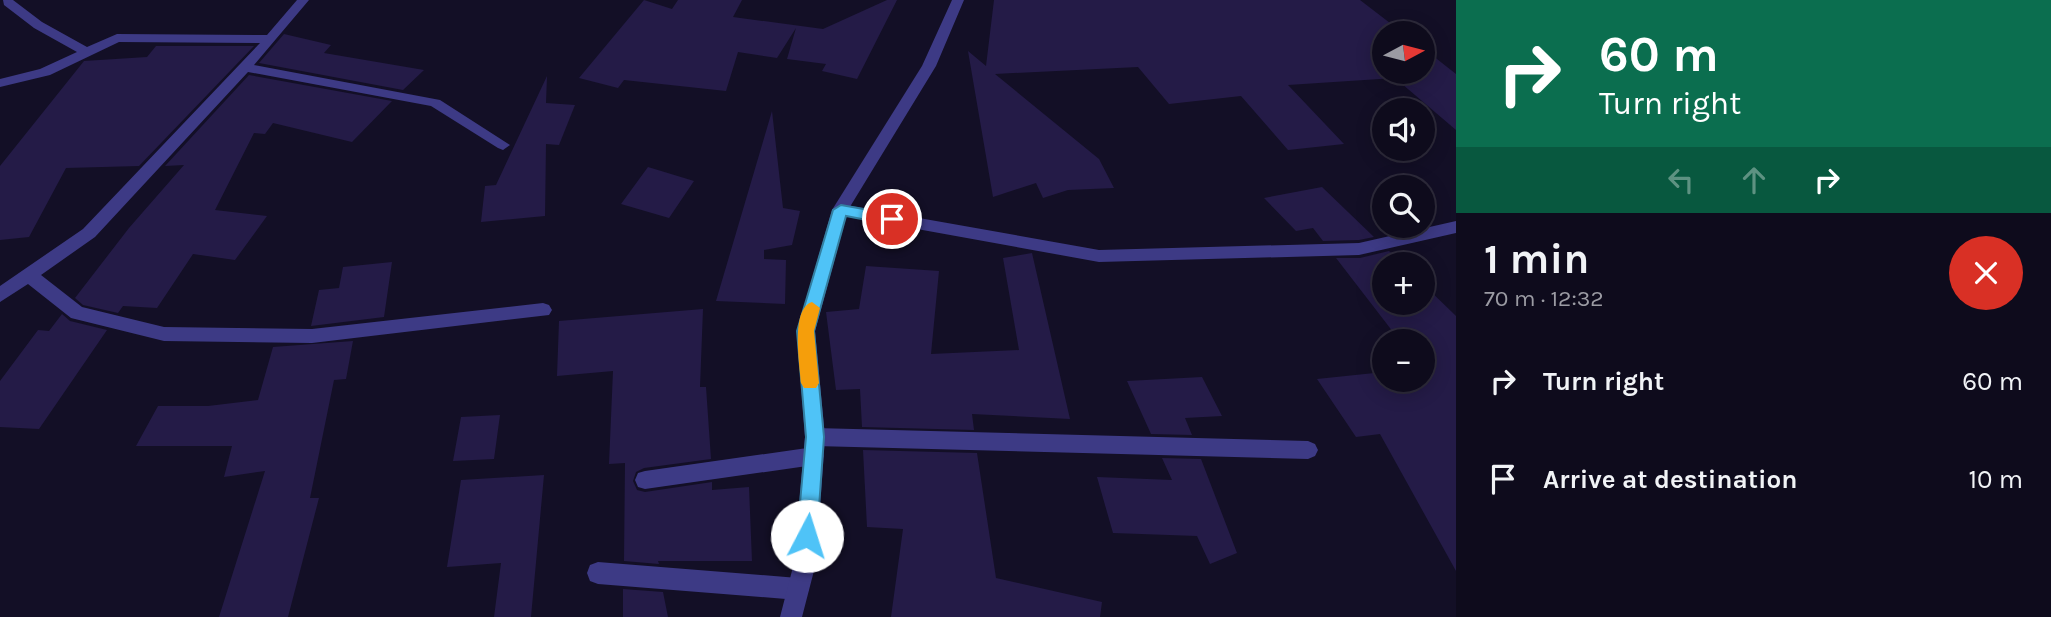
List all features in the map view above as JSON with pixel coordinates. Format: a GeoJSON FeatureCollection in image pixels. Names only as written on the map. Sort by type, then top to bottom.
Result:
{"type":"FeatureCollection","features":[{"type":"Feature","properties":{"kind":"street"},"geometry":{"type":"LineString","coordinates":[[0,295],[89,233],[245,67],[303,0]]}},
{"type":"Feature","properties":{"kind":"street"},"geometry":{"type":"LineString","coordinates":[[791,617],[805,563],[814,446],[806,331],[841,210],[929,66],[958,0]]}},
{"type":"Feature","properties":{"kind":"street"},"geometry":{"type":"LineString","coordinates":[[8,2],[38,25],[86,52]]}},
{"type":"Feature","properties":{"kind":"street"},"geometry":{"type":"LineString","coordinates":[[0,83],[45,72],[117,37],[271,38]]}},
{"type":"Feature","properties":{"kind":"street"},"geometry":{"type":"LineString","coordinates":[[245,67],[435,103],[503,145]]}},
{"type":"Feature","properties":{"kind":"street"},"geometry":{"type":"LineString","coordinates":[[841,210],[1099,256],[1359,248],[1456,227]]}},
{"type":"Feature","properties":{"kind":"street"},"geometry":{"type":"LineString","coordinates":[[29,275],[76,313],[164,334],[312,336],[543,310]]}},
{"type":"Feature","properties":{"kind":"street"},"geometry":{"type":"LineString","coordinates":[[645,480],[814,446],[1308,450]]}},
{"type":"Feature","properties":{"kind":"street"},"geometry":{"type":"LineString","coordinates":[[598,573],[798,589]]}},
{"type":"Feature","properties":{"kind":"building"},"geometry":{"type":"Polygon","coordinates":[[[644,0],[672,9],[678,0],[742,0],[733,17],[823,29],[887,0],[897,0],[857,79],[822,71],[826,64],[787,59],[796,28],[777,58],[738,52],[726,91],[624,80],[618,88],[579,78],[644,0]]]}},
{"type":"Feature","properties":{"kind":"building"},"geometry":{"type":"Polygon","coordinates":[[[994,0],[1360,0],[1387,21],[1372,21],[1372,80],[1288,85],[1344,144],[1288,150],[1241,96],[1169,104],[1138,67],[995,74],[1099,159],[1114,188],[1068,190],[1043,198],[1036,183],[993,197],[968,51],[986,66],[994,0]]]}},
{"type":"Feature","properties":{"kind":"building"},"geometry":{"type":"Polygon","coordinates":[[[284,34],[331,45],[324,53],[424,70],[403,90],[259,63],[284,34]]]}},
{"type":"Feature","properties":{"kind":"building"},"geometry":{"type":"Polygon","coordinates":[[[156,46],[254,46],[139,166],[66,168],[29,237],[0,240],[0,166],[84,61],[147,57],[156,46]]]}},
{"type":"Feature","properties":{"kind":"building"},"geometry":{"type":"Polygon","coordinates":[[[1435,57],[1456,74],[1456,130],[1435,112],[1435,98],[1418,98],[1402,84],[1435,84],[1435,57]]]}},
{"type":"Feature","properties":{"kind":"building"},"geometry":{"type":"Polygon","coordinates":[[[249,75],[392,101],[352,142],[273,123],[265,134],[254,133],[215,210],[267,216],[235,260],[193,254],[157,308],[123,306],[118,313],[83,305],[75,298],[129,228],[184,165],[165,166],[249,75]]]}},
{"type":"Feature","properties":{"kind":"building"},"geometry":{"type":"Polygon","coordinates":[[[547,76],[546,103],[575,105],[559,145],[546,144],[545,216],[481,222],[485,186],[496,185],[547,76]]]}},
{"type":"Feature","properties":{"kind":"building"},"geometry":{"type":"Polygon","coordinates":[[[772,111],[783,208],[800,211],[792,245],[764,250],[764,259],[786,260],[785,304],[716,301],[772,111]]]}},
{"type":"Feature","properties":{"kind":"building"},"geometry":{"type":"Polygon","coordinates":[[[648,167],[694,181],[669,218],[621,204],[648,167]]]}},
{"type":"Feature","properties":{"kind":"building"},"geometry":{"type":"Polygon","coordinates":[[[1322,187],[1372,237],[1323,241],[1313,228],[1296,231],[1264,198],[1322,187]]]}},
{"type":"Feature","properties":{"kind":"building"},"geometry":{"type":"Polygon","coordinates":[[[1032,253],[1070,419],[972,414],[974,430],[862,427],[860,389],[836,390],[826,312],[859,309],[866,266],[939,271],[931,354],[1019,350],[1003,258],[1032,253]]]}},
{"type":"Feature","properties":{"kind":"building"},"geometry":{"type":"Polygon","coordinates":[[[1372,255],[1372,305],[1336,258],[1372,255]]]}},
{"type":"Feature","properties":{"kind":"building"},"geometry":{"type":"Polygon","coordinates":[[[392,262],[384,317],[311,326],[319,290],[339,288],[343,267],[392,262]]]}},
{"type":"Feature","properties":{"kind":"building"},"geometry":{"type":"Polygon","coordinates":[[[1435,296],[1456,316],[1456,571],[1380,434],[1356,437],[1317,379],[1372,373],[1372,392],[1435,392],[1435,329],[1391,329],[1380,315],[1435,315],[1435,296]]]}},
{"type":"Feature","properties":{"kind":"building"},"geometry":{"type":"Polygon","coordinates":[[[703,309],[700,387],[706,387],[711,459],[644,468],[636,472],[633,481],[637,490],[645,492],[712,482],[712,490],[749,487],[752,561],[658,561],[659,564],[624,561],[625,463],[609,464],[613,371],[557,376],[559,321],[703,309]]]}},
{"type":"Feature","properties":{"kind":"building"},"geometry":{"type":"Polygon","coordinates":[[[62,314],[70,321],[107,330],[39,429],[0,427],[0,381],[38,330],[49,331],[62,314]]]}},
{"type":"Feature","properties":{"kind":"building"},"geometry":{"type":"Polygon","coordinates":[[[353,341],[346,379],[334,380],[310,498],[319,498],[288,617],[219,617],[265,471],[224,477],[232,446],[136,446],[158,406],[208,406],[258,400],[273,347],[353,341]]]}},
{"type":"Feature","properties":{"kind":"building"},"geometry":{"type":"Polygon","coordinates":[[[1202,377],[1222,416],[1185,418],[1192,435],[1151,434],[1127,381],[1202,377]]]}},
{"type":"Feature","properties":{"kind":"building"},"geometry":{"type":"Polygon","coordinates":[[[500,415],[494,459],[453,461],[461,417],[500,415]]]}},
{"type":"Feature","properties":{"kind":"building"},"geometry":{"type":"Polygon","coordinates":[[[863,450],[977,453],[996,578],[1102,602],[1100,617],[891,617],[903,529],[867,527],[863,450]]]}},
{"type":"Feature","properties":{"kind":"building"},"geometry":{"type":"Polygon","coordinates":[[[1162,458],[1201,459],[1237,553],[1210,564],[1197,536],[1113,533],[1097,477],[1172,480],[1162,458]]]}},
{"type":"Feature","properties":{"kind":"building"},"geometry":{"type":"Polygon","coordinates":[[[544,475],[531,617],[494,617],[501,563],[447,567],[461,480],[544,475]]]}},
{"type":"Feature","properties":{"kind":"building"},"geometry":{"type":"Polygon","coordinates":[[[623,589],[663,592],[668,617],[623,617],[623,589]]]}},
{"type":"Feature","properties":{"kind":"slow traffic"},"geometry":{"type":"LineString","coordinates":[[810,383],[806,331],[812,308]]}},
{"type":"Feature","properties":{"kind":"route"},"geometry":{"type":"LineString","coordinates":[[807,536],[815,437],[806,331],[841,210],[892,219]]}}]}
